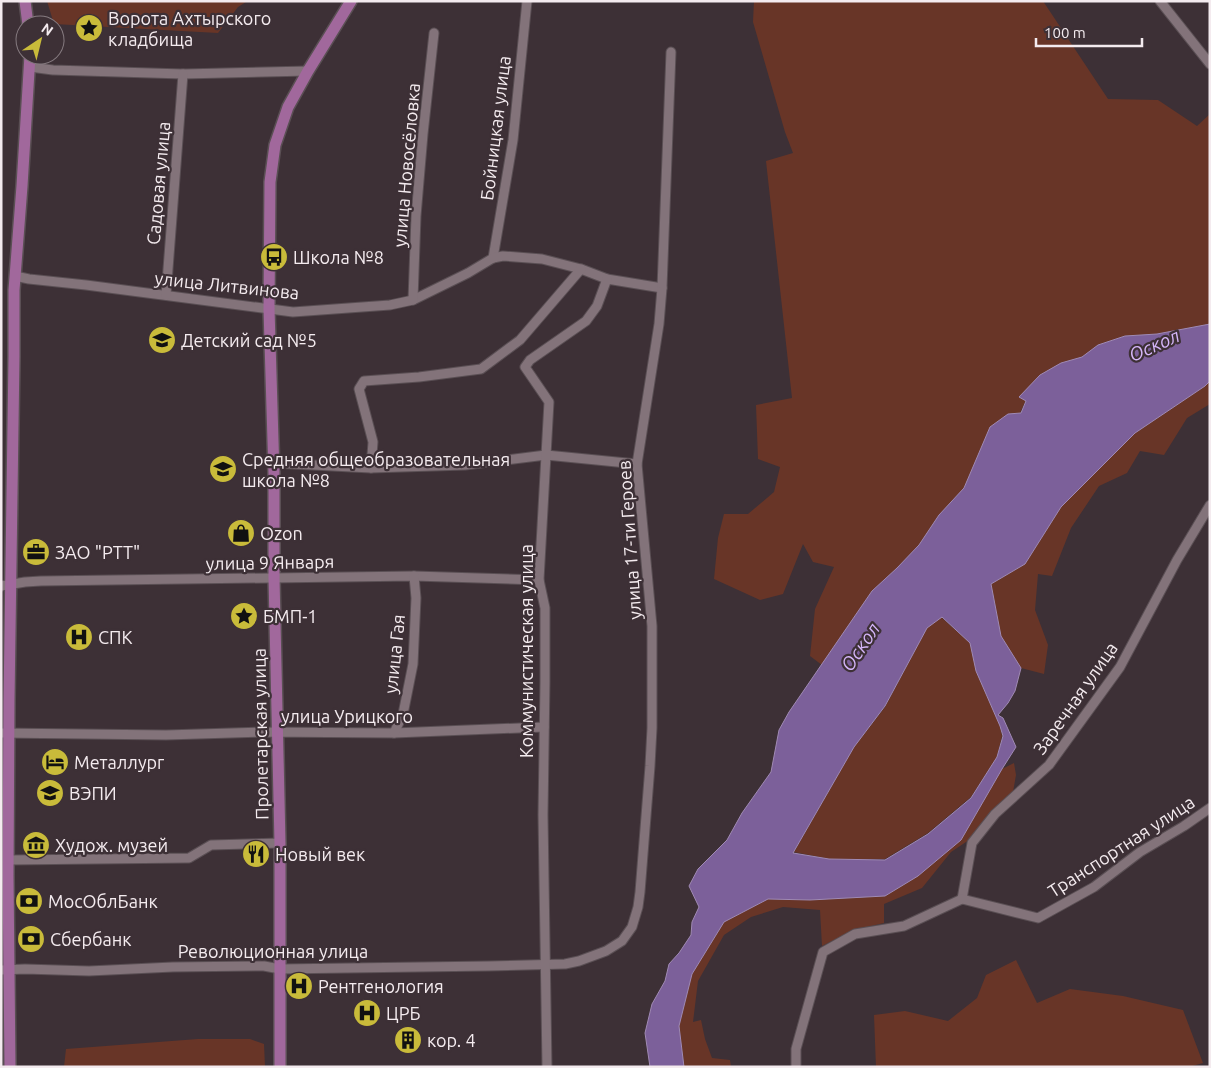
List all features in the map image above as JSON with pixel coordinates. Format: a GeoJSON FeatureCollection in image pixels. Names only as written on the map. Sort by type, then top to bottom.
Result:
{"type":"FeatureCollection","features":[{"type":"Feature","properties":{"kind":"main road"},"geometry":{"type":"LineString","coordinates":[[25,1],[27,15]]}},
{"type":"Feature","properties":{"kind":"main road","name":"Пролетарская улица"},"geometry":{"type":"LineString","coordinates":[[280,1067],[280,843],[274,578],[274,463],[269,309],[270,182],[275,145],[288,107],[351,1]]}},
{"type":"Feature","properties":{"kind":"main road"},"geometry":{"type":"LineString","coordinates":[[10,1067],[5,970],[9,860],[5,733],[6,586],[15,276],[30,67]]}},
{"type":"Feature","properties":{"kind":"street","name":"Бойницкая улица"},"geometry":{"type":"LineString","coordinates":[[494,258],[513,140],[526,1]]}},
{"type":"Feature","properties":{"kind":"street"},"geometry":{"type":"LineString","coordinates":[[1160,1],[1210,64]]}},
{"type":"Feature","properties":{"kind":"street","name":"улица Новосёловка"},"geometry":{"type":"LineString","coordinates":[[413,300],[416,216],[434,32]]}},
{"type":"Feature","properties":{"kind":"street","name":"улица 17-ти Героев"},"geometry":{"type":"LineString","coordinates":[[546,965],[579,961],[606,951],[622,941],[632,927],[638,907],[650,766],[652,626],[637,464],[659,324],[662,288],[671,52]]}},
{"type":"Feature","properties":{"kind":"street"},"geometry":{"type":"LineString","coordinates":[[30,67],[53,70],[183,74],[308,71]]}},
{"type":"Feature","properties":{"kind":"street","name":"Садовая улица"},"geometry":{"type":"LineString","coordinates":[[166,295],[183,74]]}},
{"type":"Feature","properties":{"kind":"street","name":"улица Литвинова"},"geometry":{"type":"LineString","coordinates":[[15,276],[293,312],[390,305],[413,300],[494,258],[503,256],[542,259],[581,269],[607,279],[662,288]]}},
{"type":"Feature","properties":{"kind":"street"},"geometry":{"type":"LineString","coordinates":[[370,468],[373,442],[359,389],[364,381],[420,377],[481,369],[520,340],[581,269]]}},
{"type":"Feature","properties":{"kind":"street","name":"Коммунистическая улица"},"geometry":{"type":"LineString","coordinates":[[547,1067],[543,814],[545,608],[540,580],[549,402],[525,367],[530,360],[586,321],[597,306],[607,279]]}},
{"type":"Feature","properties":{"kind":"street"},"geometry":{"type":"LineString","coordinates":[[274,463],[370,468],[465,465],[546,455],[637,464]]}},
{"type":"Feature","properties":{"kind":"street","name":"Заречная улица"},"geometry":{"type":"LineString","coordinates":[[962,900],[972,843],[995,814],[1049,765],[1120,667],[1210,505]]}},
{"type":"Feature","properties":{"kind":"street","name":"улица 9 Января"},"geometry":{"type":"LineString","coordinates":[[6,586],[41,581],[414,576],[540,580]]}},
{"type":"Feature","properties":{"kind":"street","name":"улица Гая"},"geometry":{"type":"LineString","coordinates":[[394,733],[403,714],[413,664],[416,598],[414,576]]}},
{"type":"Feature","properties":{"kind":"street","name":"улица Урицкого"},"geometry":{"type":"LineString","coordinates":[[5,733],[166,735],[394,733],[544,728]]}},
{"type":"Feature","properties":{"kind":"street","name":"Транспортная улица"},"geometry":{"type":"LineString","coordinates":[[962,900],[1038,918],[1094,887],[1140,852],[1210,808]]}},
{"type":"Feature","properties":{"kind":"street"},"geometry":{"type":"LineString","coordinates":[[9,860],[189,858],[211,845],[280,843]]}},
{"type":"Feature","properties":{"kind":"street"},"geometry":{"type":"LineString","coordinates":[[796,1067],[796,1049],[823,952],[855,934],[904,926],[962,900]]}},
{"type":"Feature","properties":{"kind":"street","name":"Революционная улица"},"geometry":{"type":"LineString","coordinates":[[5,970],[89,971],[173,967],[264,966],[280,969],[546,965]]}},
{"type":"Feature","properties":{"kind":"shaded area"},"geometry":{"type":"Polygon","coordinates":[[[47,1],[246,1],[238,7],[218,33],[65,25],[65,15],[51,15],[47,1]]]}},
{"type":"Feature","properties":{"kind":"shaded area"},"geometry":{"type":"Polygon","coordinates":[[[754,1],[1043,1],[1108,99],[1158,100],[1197,126],[1210,114],[1210,324],[1157,334],[1125,336],[1098,345],[1082,357],[1061,363],[1019,397],[1026,400],[1020,413],[1008,414],[976,461],[964,488],[939,515],[919,545],[872,591],[822,665],[810,656],[815,609],[834,567],[813,562],[803,544],[783,594],[760,600],[714,579],[718,538],[724,514],[748,514],[774,492],[780,467],[758,459],[756,405],[792,398],[766,161],[793,153],[785,132],[753,22],[754,1]]]}},
{"type":"Feature","properties":{"kind":"shaded area"},"geometry":{"type":"Polygon","coordinates":[[[1210,381],[1210,404],[1187,418],[1164,455],[1140,451],[1127,473],[1099,486],[1071,528],[1052,576],[1038,574],[1035,610],[1048,645],[1044,674],[1021,668],[1001,636],[991,584],[1025,564],[1061,507],[1135,433],[1210,381]]]}},
{"type":"Feature","properties":{"kind":"shaded area"},"geometry":{"type":"Polygon","coordinates":[[[941,617],[970,643],[976,671],[1000,726],[1002,736],[997,757],[971,797],[928,833],[885,859],[829,859],[794,852],[854,747],[885,707],[927,628],[941,617]]]}},
{"type":"Feature","properties":{"kind":"shaded area"},"geometry":{"type":"Polygon","coordinates":[[[1014,763],[1016,775],[1013,792],[969,840],[951,852],[922,888],[884,904],[884,923],[854,930],[822,946],[820,910],[783,907],[751,917],[724,935],[698,981],[693,1022],[701,1020],[712,1058],[730,1060],[731,1067],[684,1067],[679,1026],[692,974],[724,922],[768,899],[810,900],[885,896],[918,876],[961,840],[1002,769],[1014,763]]]}},
{"type":"Feature","properties":{"kind":"shaded area"},"geometry":{"type":"Polygon","coordinates":[[[1016,960],[1037,1003],[1070,989],[1123,996],[1183,1010],[1203,1063],[1189,1067],[876,1067],[874,1015],[905,1011],[948,1021],[977,998],[986,975],[1016,960]]]}},
{"type":"Feature","properties":{"kind":"shaded area"},"geometry":{"type":"Polygon","coordinates":[[[198,1039],[250,1039],[264,1044],[265,1067],[64,1067],[66,1049],[198,1039]]]}},
{"type":"Feature","properties":{"kind":"water","name":"Оскол"},"geometry":{"type":"Polygon","coordinates":[[[1210,324],[1210,381],[1135,433],[1061,507],[1025,564],[991,584],[1001,636],[1021,668],[1015,691],[998,715],[1003,718],[1016,747],[961,840],[918,876],[885,896],[810,900],[768,899],[724,922],[692,974],[679,1026],[684,1067],[650,1067],[645,1033],[652,1004],[665,981],[669,964],[691,935],[692,922],[699,907],[689,886],[698,869],[727,840],[742,813],[771,772],[779,730],[789,712],[872,591],[919,545],[939,515],[964,488],[990,427],[1008,414],[1021,413],[1026,401],[1019,397],[1040,375],[1061,363],[1082,357],[1098,345],[1125,336],[1157,334],[1210,324]],[[942,617],[927,628],[885,706],[854,747],[793,853],[829,859],[885,860],[928,834],[971,798],[997,757],[1003,736],[976,671],[970,643],[942,617]]]}},
{"type":"Feature","properties":{"kind":"place","name":"Ворота Ахтырского кладбища"},"geometry":{"type":"Point","coordinates":[89,28]}},
{"type":"Feature","properties":{"kind":"place","name":"Школа №8"},"geometry":{"type":"Point","coordinates":[274,257]}},
{"type":"Feature","properties":{"kind":"place","name":"Детский сад №5"},"geometry":{"type":"Point","coordinates":[162,340]}},
{"type":"Feature","properties":{"kind":"place","name":"Средняя общеобразовательная школа №8"},"geometry":{"type":"Point","coordinates":[223,469]}},
{"type":"Feature","properties":{"kind":"place","name":"Ozon"},"geometry":{"type":"Point","coordinates":[241,533]}},
{"type":"Feature","properties":{"kind":"place","name":"ЗАО \"РТТ\""},"geometry":{"type":"Point","coordinates":[36,552]}},
{"type":"Feature","properties":{"kind":"place","name":"БМП-1"},"geometry":{"type":"Point","coordinates":[244,616]}},
{"type":"Feature","properties":{"kind":"place","name":"СПК"},"geometry":{"type":"Point","coordinates":[79,637]}},
{"type":"Feature","properties":{"kind":"place","name":"Металлург"},"geometry":{"type":"Point","coordinates":[55,762]}},
{"type":"Feature","properties":{"kind":"place","name":"ВЭПИ"},"geometry":{"type":"Point","coordinates":[50,793]}},
{"type":"Feature","properties":{"kind":"place","name":"Худож. музей"},"geometry":{"type":"Point","coordinates":[36,845]}},
{"type":"Feature","properties":{"kind":"place","name":"Новый век"},"geometry":{"type":"Point","coordinates":[256,854]}},
{"type":"Feature","properties":{"kind":"place","name":"МосОблБанк"},"geometry":{"type":"Point","coordinates":[29,901]}},
{"type":"Feature","properties":{"kind":"place","name":"Сбербанк"},"geometry":{"type":"Point","coordinates":[31,939]}},
{"type":"Feature","properties":{"kind":"place","name":"Рентгенология"},"geometry":{"type":"Point","coordinates":[299,986]}},
{"type":"Feature","properties":{"kind":"place","name":"ЦРБ"},"geometry":{"type":"Point","coordinates":[367,1013]}},
{"type":"Feature","properties":{"kind":"place","name":"кор. 4"},"geometry":{"type":"Point","coordinates":[408,1040]}}]}
